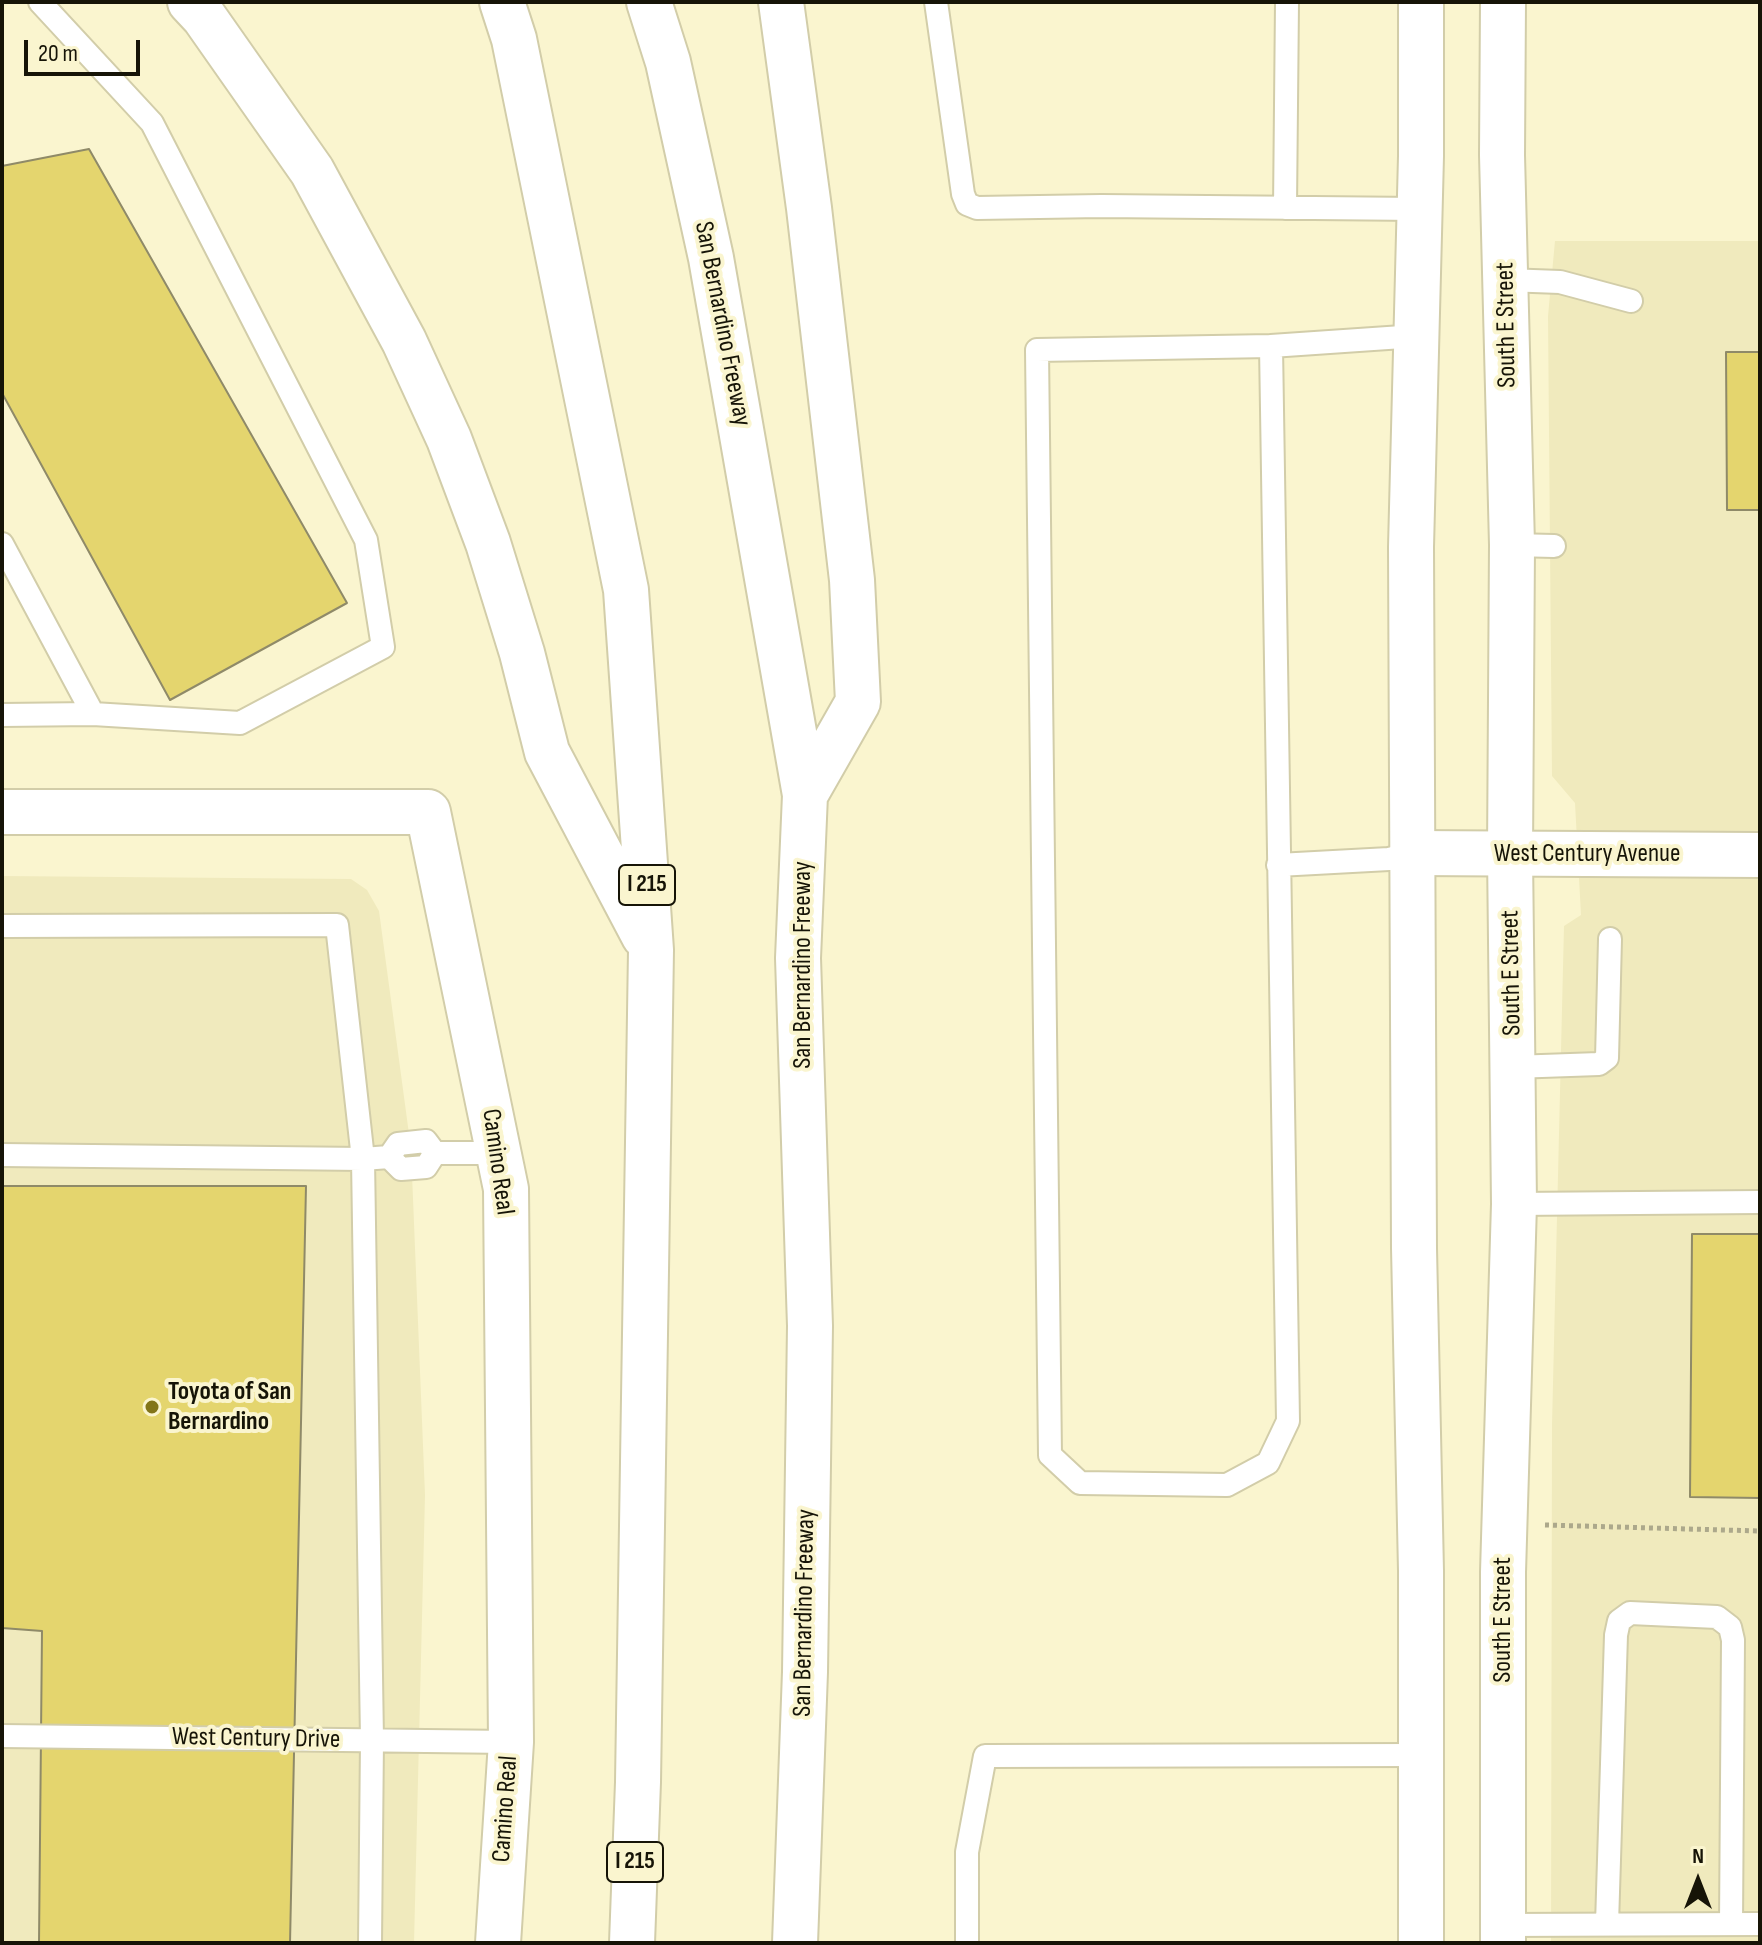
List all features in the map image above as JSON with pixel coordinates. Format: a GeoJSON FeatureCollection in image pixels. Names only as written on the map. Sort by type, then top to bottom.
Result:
{"type":"FeatureCollection","features":[{"type":"Feature","properties":{"kind":"main road"},"geometry":{"type":"LineString","coordinates":[[190,2],[204,17],[312,171],[404,341],[449,439],[488,543],[522,653],[547,752],[651,950]]}},
{"type":"Feature","properties":{"kind":"main road","name":"I 215"},"geometry":{"type":"LineString","coordinates":[[502,2],[514,39],[626,590],[651,950],[639,1766],[632,1943]]}},
{"type":"Feature","properties":{"kind":"main road","name":"San Bernardino Freeway"},"geometry":{"type":"LineString","coordinates":[[649,2],[668,62],[711,258],[805,795],[798,958],[810,1326],[805,1672],[795,1943]]}},
{"type":"Feature","properties":{"kind":"main road"},"geometry":{"type":"LineString","coordinates":[[781,2],[809,208],[852,580],[858,702],[805,795]]}},
{"type":"Feature","properties":{"kind":"main road"},"geometry":{"type":"LineString","coordinates":[[1421,2],[1411,547],[1414,1248],[1421,1571],[1421,1943]]}},
{"type":"Feature","properties":{"kind":"main road","name":"South E Street"},"geometry":{"type":"LineString","coordinates":[[1503,2],[1506,280],[1533,545],[1510,854],[1514,1204],[1504,1524],[1503,1934]]}},
{"type":"Feature","properties":{"kind":"main road","name":"Camino Real"},"geometry":{"type":"LineString","coordinates":[[2,812],[428,812],[506,1189],[511,1742],[498,1943]]}},
{"type":"Feature","properties":{"kind":"main road","name":"West Century Avenue"},"geometry":{"type":"LineString","coordinates":[[1414,853],[1760,855]]}},
{"type":"Feature","properties":{"kind":"lane"},"geometry":{"type":"LineString","coordinates":[[2,715],[93,714],[240,723],[383,647],[366,540],[152,123],[40,2]]}},
{"type":"Feature","properties":{"kind":"lane"},"geometry":{"type":"LineString","coordinates":[[936,2],[963,194],[967,204],[977,208],[1419,209]]}},
{"type":"Feature","properties":{"kind":"lane"},"geometry":{"type":"LineString","coordinates":[[1285,208],[1287,2]]}},
{"type":"Feature","properties":{"kind":"lane"},"geometry":{"type":"LineString","coordinates":[[1506,280],[1560,282],[1631,301]]}},
{"type":"Feature","properties":{"kind":"lane"},"geometry":{"type":"LineString","coordinates":[[1271,346],[1288,1421],[1268,1463],[1227,1485],[1080,1483],[1050,1455],[1037,350],[1271,346],[1417,336]]}},
{"type":"Feature","properties":{"kind":"lane"},"geometry":{"type":"LineString","coordinates":[[2,544],[93,714]]}},
{"type":"Feature","properties":{"kind":"lane"},"geometry":{"type":"LineString","coordinates":[[1278,865],[1389,859],[1414,853]]}},
{"type":"Feature","properties":{"kind":"lane"},"geometry":{"type":"LineString","coordinates":[[2,926],[337,925],[363,1159],[372,1740],[370,1943]]}},
{"type":"Feature","properties":{"kind":"lane"},"geometry":{"type":"LineString","coordinates":[[1513,1067],[1599,1064],[1607,1058],[1610,939]]}},
{"type":"Feature","properties":{"kind":"lane"},"geometry":{"type":"LineString","coordinates":[[2,1155],[363,1159],[389,1157],[398,1144],[426,1141],[435,1153],[499,1153]]}},
{"type":"Feature","properties":{"kind":"lane"},"geometry":{"type":"LineString","coordinates":[[1514,1204],[1760,1202]]}},
{"type":"Feature","properties":{"kind":"lane"},"geometry":{"type":"LineString","coordinates":[[1607,1924],[1616,1635],[1619,1621],[1630,1613],[1717,1617],[1730,1627],[1733,1640],[1731,1924]]}},
{"type":"Feature","properties":{"kind":"lane","name":"West Century Drive"},"geometry":{"type":"LineString","coordinates":[[2,1736],[511,1742]]}},
{"type":"Feature","properties":{"kind":"lane"},"geometry":{"type":"LineString","coordinates":[[967,1943],[967,1852],[985,1756],[1421,1755]]}},
{"type":"Feature","properties":{"kind":"lane"},"geometry":{"type":"LineString","coordinates":[[1503,1934],[1607,1924],[1644,1934],[1731,1924],[1760,1924]]}},
{"type":"Feature","properties":{"kind":"path"},"geometry":{"type":"LineString","coordinates":[[1504,1524],[1760,1531]]}},
{"type":"Feature","properties":{"kind":"shaded area"},"geometry":{"type":"Polygon","coordinates":[[[1555,241],[1760,241],[1760,1943],[1551,1943],[1552,1425],[1564,926],[1581,915],[1575,803],[1552,776],[1548,316],[1555,241]]]}},
{"type":"Feature","properties":{"kind":"shaded area"},"geometry":{"type":"Polygon","coordinates":[[[2,876],[351,879],[367,890],[379,911],[411,1149],[425,1495],[414,1943],[2,1943],[2,876]]]}},
{"type":"Feature","properties":{"kind":"building"},"geometry":{"type":"Polygon","coordinates":[[[89,149],[347,603],[170,700],[2,393],[2,166],[89,149]]]}},
{"type":"Feature","properties":{"kind":"building"},"geometry":{"type":"Polygon","coordinates":[[[1726,352],[1760,352],[1760,510],[1727,510],[1726,352]]]}},
{"type":"Feature","properties":{"kind":"building","name":"Toyota of San Bernardino"},"geometry":{"type":"Polygon","coordinates":[[[2,1186],[306,1186],[290,1943],[39,1943],[42,1631],[2,1628],[2,1186]]]}},
{"type":"Feature","properties":{"kind":"building"},"geometry":{"type":"Polygon","coordinates":[[[1692,1234],[1760,1234],[1760,1498],[1690,1497],[1692,1234]]]}},
{"type":"Feature","properties":{"kind":"place","name":"Toyota of San Bernardino"},"geometry":{"type":"Point","coordinates":[152,1407]}}]}
